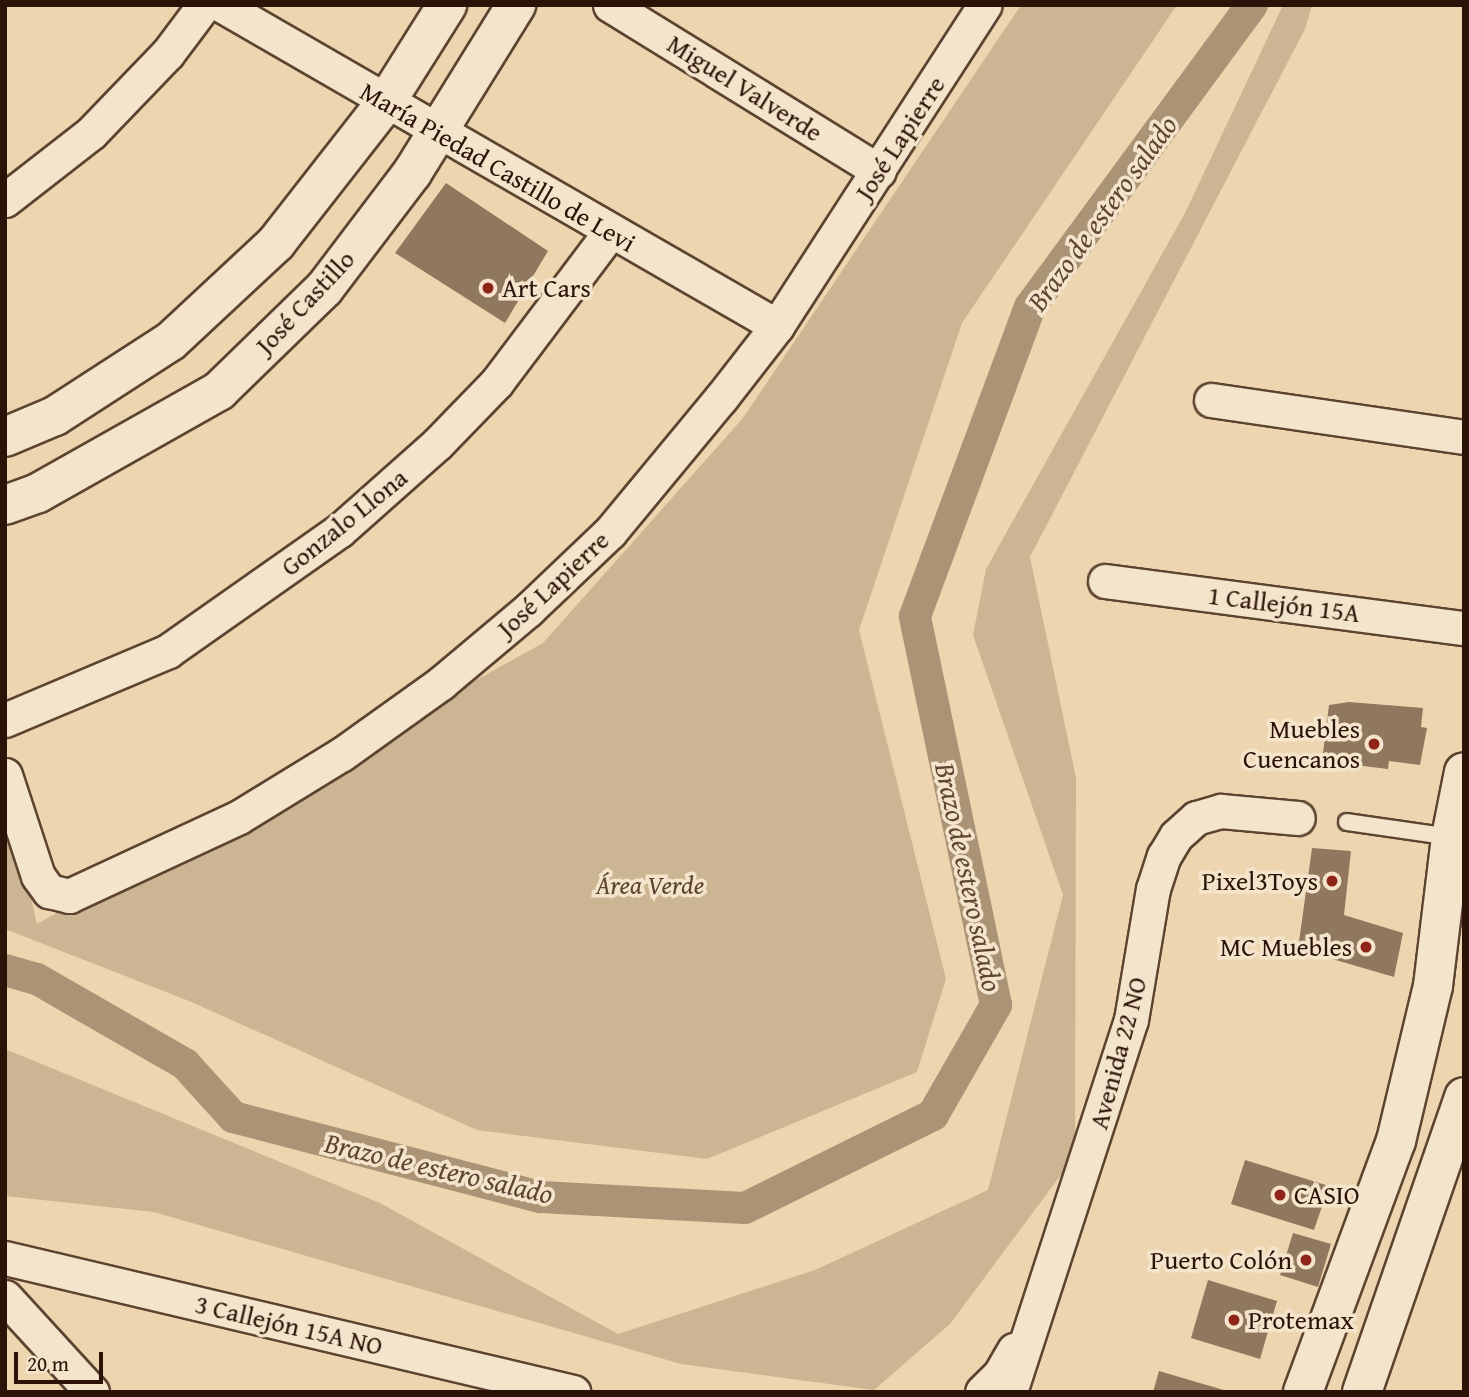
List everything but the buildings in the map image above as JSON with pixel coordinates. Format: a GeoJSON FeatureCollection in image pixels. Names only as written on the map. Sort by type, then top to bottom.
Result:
{"type":"FeatureCollection","features":[{"type":"Feature","properties":{"kind":"street"},"geometry":{"type":"LineString","coordinates":[[5,200],[91,133],[168,53],[204,5]]}},
{"type":"Feature","properties":{"kind":"street","name":"María Piedad Castillo de Levi"},"geometry":{"type":"LineString","coordinates":[[221,5],[777,326]]}},
{"type":"Feature","properties":{"kind":"street"},"geometry":{"type":"LineString","coordinates":[[5,437],[55,416],[171,341],[276,243],[386,102],[447,5]]}},
{"type":"Feature","properties":{"kind":"street","name":"José Castillo"},"geometry":{"type":"LineString","coordinates":[[5,505],[38,493],[219,391],[324,289],[438,132],[516,5]]}},
{"type":"Feature","properties":{"kind":"street","name":"Miguel Valverde"},"geometry":{"type":"LineString","coordinates":[[610,5],[879,171]]}},
{"type":"Feature","properties":{"kind":"street","name":"José Lapierre"},"geometry":{"type":"LineString","coordinates":[[5,775],[38,876],[46,888],[64,896],[239,817],[342,754],[441,683],[528,610],[636,503],[777,326],[879,171],[981,6]]}},
{"type":"Feature","properties":{"kind":"street","name":"Gonzalo Llona"},"geometry":{"type":"LineString","coordinates":[[5,720],[168,651],[339,531],[490,390],[610,232]]}},
{"type":"Feature","properties":{"kind":"street"},"geometry":{"type":"LineString","coordinates":[[1211,400],[1464,437]]}},
{"type":"Feature","properties":{"kind":"street","name":"1 Callejón 15A"},"geometry":{"type":"LineString","coordinates":[[1105,581],[1464,628]]}},
{"type":"Feature","properties":{"kind":"street"},"geometry":{"type":"LineString","coordinates":[[1303,1392],[1396,1141],[1433,986],[1451,837],[1464,772]]}},
{"type":"Feature","properties":{"kind":"street","name":"Avenida 22 NO"},"geometry":{"type":"LineString","coordinates":[[1010,1392],[1034,1314],[1085,1173],[1131,1020],[1153,890],[1164,856],[1176,836],[1196,818],[1221,811],[1298,818]]}},
{"type":"Feature","properties":{"kind":"street"},"geometry":{"type":"LineString","coordinates":[[1362,1392],[1464,1097]]}},
{"type":"Feature","properties":{"kind":"street","name":"3 Callejón 15A NO"},"geometry":{"type":"LineString","coordinates":[[5,1258],[573,1392]]}},
{"type":"Feature","properties":{"kind":"street"},"geometry":{"type":"LineString","coordinates":[[5,1297],[92,1392]]}},
{"type":"Feature","properties":{"kind":"street"},"geometry":{"type":"LineString","coordinates":[[982,1392],[1000,1374],[1034,1314]]}},
{"type":"Feature","properties":{"kind":"lane"},"geometry":{"type":"LineString","coordinates":[[1347,822],[1451,837]]}},
{"type":"Feature","properties":{"kind":"green space","name":"Área Verde"},"geometry":{"type":"Polygon","coordinates":[[[1021,5],[1177,5],[962,323],[859,630],[946,979],[917,1072],[707,1159],[477,1130],[189,1001],[5,929],[5,784],[37,924],[543,643],[743,418],[1021,5]]]}},
{"type":"Feature","properties":{"kind":"green space"},"geometry":{"type":"Polygon","coordinates":[[[1283,5],[1312,5],[1305,29],[1030,557],[1076,778],[1075,1156],[950,1324],[874,1390],[681,1364],[154,1212],[5,1196],[5,1049],[380,1203],[618,1334],[815,1270],[988,1190],[1063,895],[973,635],[986,569],[1185,213],[1283,5]]]}},
{"type":"Feature","properties":{"kind":"waterway","name":"Brazo de estero salado"},"geometry":{"type":"LineString","coordinates":[[5,970],[37,979],[185,1064],[233,1117],[541,1197],[745,1208],[933,1115],[996,1005],[915,616],[1030,307],[1252,5]]}},
{"type":"Feature","properties":{"kind":"place","name":"Art Cars"},"geometry":{"type":"Point","coordinates":[488,288]}},
{"type":"Feature","properties":{"kind":"place","name":"Muebles Cuencanos"},"geometry":{"type":"Point","coordinates":[1374,744]}},
{"type":"Feature","properties":{"kind":"place","name":"Pixel3Toys"},"geometry":{"type":"Point","coordinates":[1332,881]}},
{"type":"Feature","properties":{"kind":"place","name":"MC Muebles"},"geometry":{"type":"Point","coordinates":[1366,947]}},
{"type":"Feature","properties":{"kind":"place","name":"CASIO"},"geometry":{"type":"Point","coordinates":[1280,1195]}},
{"type":"Feature","properties":{"kind":"place","name":"Puerto Colón"},"geometry":{"type":"Point","coordinates":[1306,1260]}},
{"type":"Feature","properties":{"kind":"place","name":"Protemax"},"geometry":{"type":"Point","coordinates":[1234,1320]}}]}
